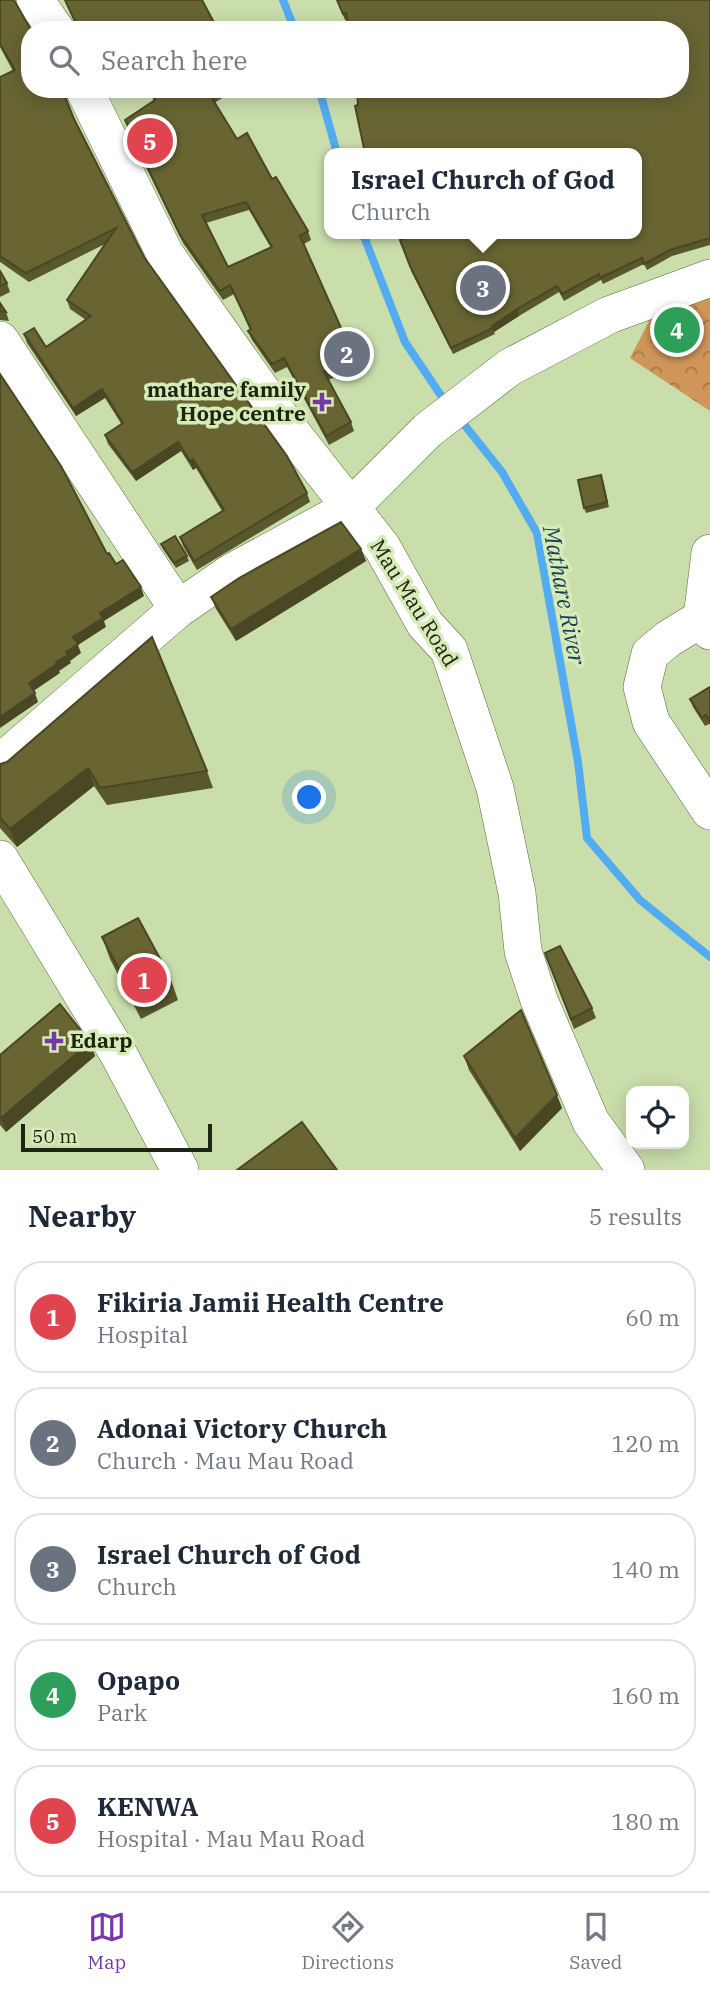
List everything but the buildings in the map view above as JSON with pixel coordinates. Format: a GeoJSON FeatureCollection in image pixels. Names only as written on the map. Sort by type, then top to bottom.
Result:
{"type":"FeatureCollection","features":[{"type":"Feature","properties":{"kind":"street"},"geometry":{"type":"LineString","coordinates":[[35,0],[49,21]]}},
{"type":"Feature","properties":{"kind":"street","name":"Mau Mau Road"},"geometry":{"type":"LineString","coordinates":[[88,98],[165,254],[288,428],[382,547],[425,624],[449,650],[465,690],[495,788],[517,893],[523,951],[539,1000],[591,1122],[626,1170]]}},
{"type":"Feature","properties":{"kind":"street"},"geometry":{"type":"LineString","coordinates":[[0,763],[178,609],[232,572],[349,508],[428,430],[510,367],[609,315],[710,278]]}},
{"type":"Feature","properties":{"kind":"street"},"geometry":{"type":"LineString","coordinates":[[0,341],[178,609]]}},
{"type":"Feature","properties":{"kind":"street"},"geometry":{"type":"LineString","coordinates":[[710,553],[706,625],[668,639],[650,654],[642,687],[651,722],[710,811]]}},
{"type":"Feature","properties":{"kind":"street"},"geometry":{"type":"LineString","coordinates":[[0,859],[119,1055],[180,1170]]}},
{"type":"Feature","properties":{"kind":"green space"},"geometry":{"type":"Polygon","coordinates":[[[710,288],[710,411],[630,358],[659,302],[710,288]]]}},
{"type":"Feature","properties":{"kind":"waterway","name":"Mathare River"},"geometry":{"type":"LineString","coordinates":[[283,0],[291,21]]}},
{"type":"Feature","properties":{"kind":"waterway","name":"Mathare River"},"geometry":{"type":"LineString","coordinates":[[322,98],[336,148]]}},
{"type":"Feature","properties":{"kind":"waterway","name":"Mathare River"},"geometry":{"type":"LineString","coordinates":[[365,239],[405,342],[446,403]]}},
{"type":"Feature","properties":{"kind":"waterway","name":"Mathare River"},"geometry":{"type":"LineString","coordinates":[[459,418],[502,472],[537,533],[578,762],[587,838],[640,900],[710,957]]}},
{"type":"Feature","properties":{"kind":"place","name":"KENWA"},"geometry":{"type":"Point","coordinates":[150,141]}},
{"type":"Feature","properties":{"kind":"place","name":"Israel Church of God"},"geometry":{"type":"Point","coordinates":[483,288]}},
{"type":"Feature","properties":{"kind":"place","name":"Opapo"},"geometry":{"type":"Point","coordinates":[677,330]}},
{"type":"Feature","properties":{"kind":"place","name":"Adonai Victory Church"},"geometry":{"type":"Point","coordinates":[347,354]}},
{"type":"Feature","properties":{"kind":"place","name":"mathare family Hope centre"},"geometry":{"type":"Point","coordinates":[322,402]}},
{"type":"Feature","properties":{"kind":"place","name":"Fikiria Jamii Health Centre"},"geometry":{"type":"Point","coordinates":[144,980]}},
{"type":"Feature","properties":{"kind":"place","name":"Edarp"},"geometry":{"type":"Point","coordinates":[54,1041]}}]}
